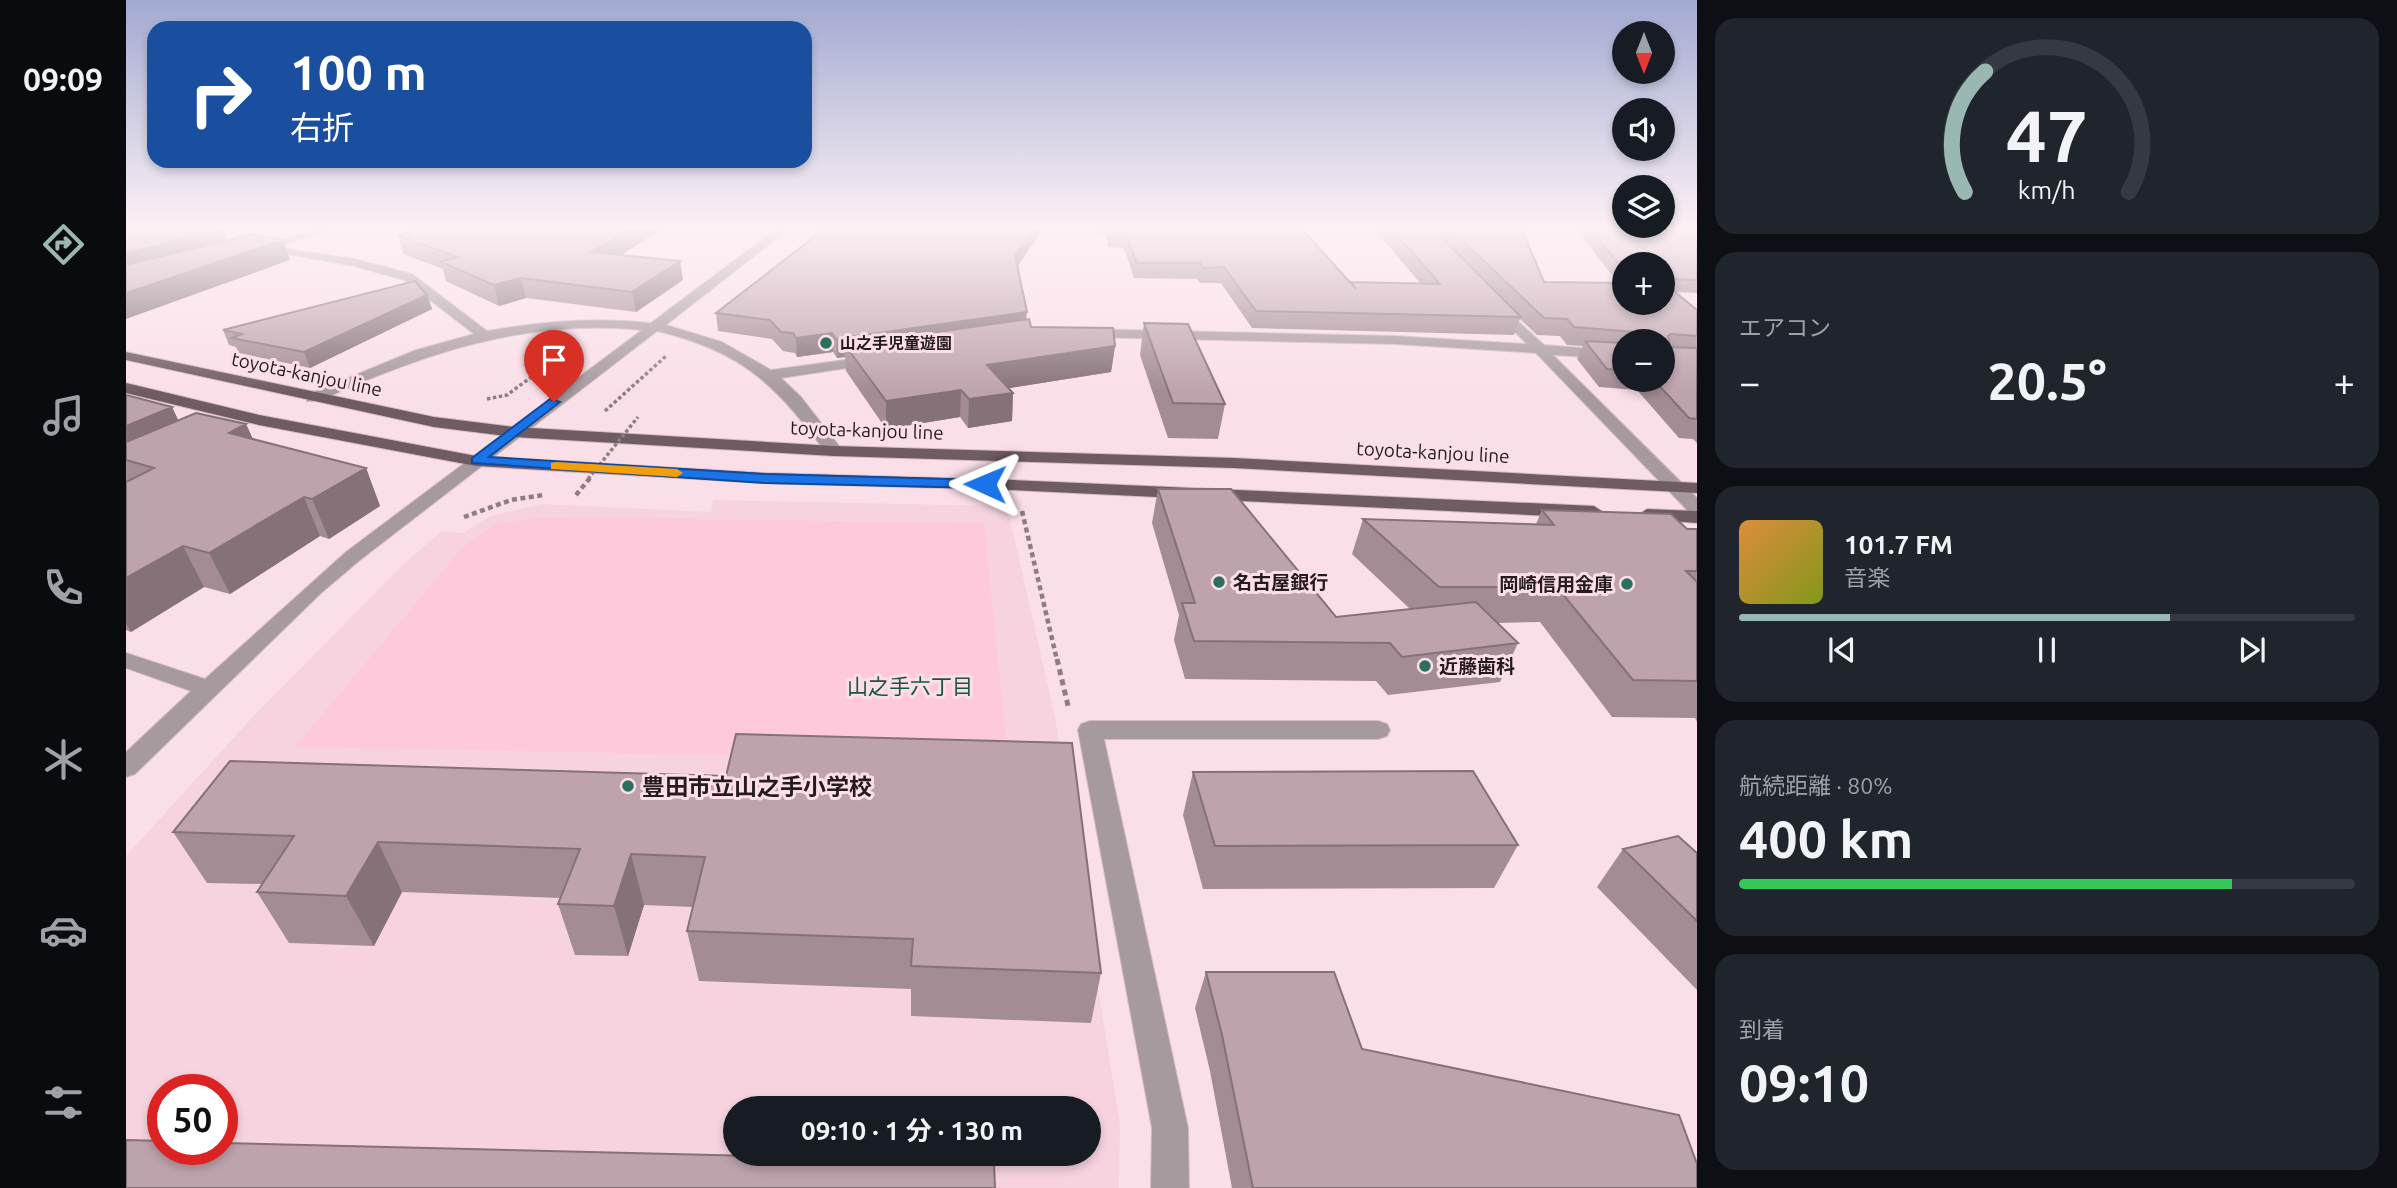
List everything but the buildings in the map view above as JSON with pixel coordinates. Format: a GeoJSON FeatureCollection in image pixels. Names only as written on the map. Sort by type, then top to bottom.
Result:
{"type":"FeatureCollection","features":[{"type":"Feature","properties":{"kind":"main road","name":"toyota-kanjou line"},"geometry":{"type":"LineString","coordinates":[[126,356],[434,422],[513,432],[834,451],[1234,463],[1697,488]]}},
{"type":"Feature","properties":{"kind":"main road"},"geometry":{"type":"LineString","coordinates":[[126,388],[259,420],[476,460],[765,478],[1013,485],[1697,517]]}},
{"type":"Feature","properties":{"kind":"street"},"geometry":{"type":"LineString","coordinates":[[415,282],[484,335]]}},
{"type":"Feature","properties":{"kind":"street"},"geometry":{"type":"LineString","coordinates":[[126,767],[314,589],[476,460],[713,282]]}},
{"type":"Feature","properties":{"kind":"street"},"geometry":{"type":"LineString","coordinates":[[1484,292],[1697,509]]}},
{"type":"Feature","properties":{"kind":"street"},"geometry":{"type":"LineString","coordinates":[[313,398],[440,346],[484,335],[535,327],[608,321],[655,326],[729,352],[769,375],[834,451]]}},
{"type":"Feature","properties":{"kind":"street"},"geometry":{"type":"LineString","coordinates":[[1071,333],[1381,339],[1612,354]]}},
{"type":"Feature","properties":{"kind":"street"},"geometry":{"type":"LineString","coordinates":[[769,375],[892,357]]}},
{"type":"Feature","properties":{"kind":"street"},"geometry":{"type":"LineString","coordinates":[[239,430],[259,420]]}},
{"type":"Feature","properties":{"kind":"street"},"geometry":{"type":"LineString","coordinates":[[126,660],[209,689]]}},
{"type":"Feature","properties":{"kind":"street"},"geometry":{"type":"LineString","coordinates":[[1170,1188],[1170,1128],[1090,730],[1377,730]]}},
{"type":"Feature","properties":{"kind":"path"},"geometry":{"type":"LineString","coordinates":[[481,400],[506,395],[566,352]]}},
{"type":"Feature","properties":{"kind":"path"},"geometry":{"type":"LineString","coordinates":[[611,405],[666,356]]}},
{"type":"Feature","properties":{"kind":"path"},"geometry":{"type":"LineString","coordinates":[[566,495],[576,495],[638,417]]}},
{"type":"Feature","properties":{"kind":"path"},"geometry":{"type":"LineString","coordinates":[[464,517],[511,500],[546,494]]}},
{"type":"Feature","properties":{"kind":"path"},"geometry":{"type":"LineString","coordinates":[[1019,502],[1044,597],[1066,707],[1090,730]]}},
{"type":"Feature","properties":{"kind":"shaded area","name":"豊田市立山之手小学校"},"geometry":{"type":"Polygon","coordinates":[[[713,500],[1003,506],[1010,519],[1055,717],[1120,1125],[1119,1188],[126,1188],[126,856],[258,711],[409,559],[442,531],[463,533],[488,517],[541,504],[711,512],[713,500]]]}},
{"type":"Feature","properties":{"kind":"shaded area"},"geometry":{"type":"Polygon","coordinates":[[[542,517],[984,523],[1008,760],[295,747],[461,549],[495,524],[542,517]]]}},
{"type":"Feature","properties":{"kind":"slow traffic"},"geometry":{"type":"LineString","coordinates":[[556,466],[677,473]]}},
{"type":"Feature","properties":{"kind":"place","name":"山之手児童遊園"},"geometry":{"type":"Point","coordinates":[826,343]}},
{"type":"Feature","properties":{"kind":"place","name":"名古屋銀行"},"geometry":{"type":"Point","coordinates":[1219,582]}},
{"type":"Feature","properties":{"kind":"place","name":"岡崎信用金庫"},"geometry":{"type":"Point","coordinates":[1627,584]}},
{"type":"Feature","properties":{"kind":"place","name":"近藤歯科"},"geometry":{"type":"Point","coordinates":[1425,666]}},
{"type":"Feature","properties":{"kind":"place","name":"豊田市立山之手小学校"},"geometry":{"type":"Point","coordinates":[628,786]}},
{"type":"Feature","properties":{"kind":"district","name":"山之手六丁目"},"geometry":{"type":"Point","coordinates":[910,686]}},
{"type":"Feature","properties":{"kind":"route"},"geometry":{"type":"LineString","coordinates":[[554,402],[476,460],[765,478],[985,484]]}}]}
